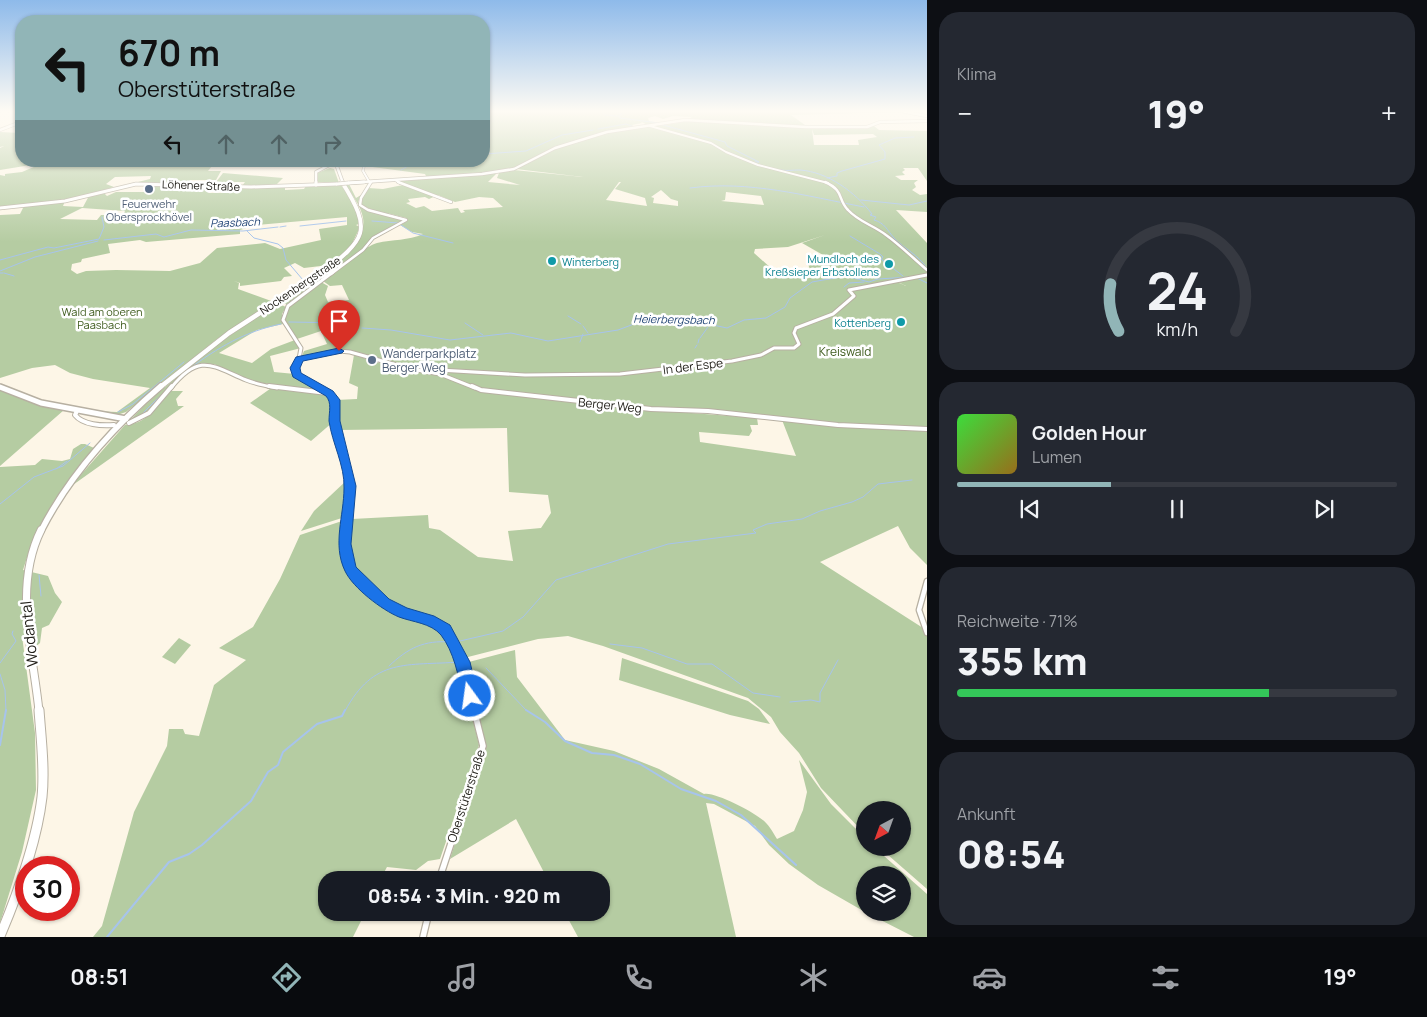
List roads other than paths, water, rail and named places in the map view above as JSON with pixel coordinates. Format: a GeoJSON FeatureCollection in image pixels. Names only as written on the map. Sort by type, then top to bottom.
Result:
{"type":"FeatureCollection","features":[{"type":"Feature","properties":{"kind":"main road","name":"Nockenbergstraße"},"geometry":{"type":"LineString","coordinates":[[194,359],[233,330],[324,271],[360,235],[361,218],[358,207],[338,177],[336,167]]}},
{"type":"Feature","properties":{"kind":"main road","name":"Wodantal"},"geometry":{"type":"LineString","coordinates":[[0,936],[29,856],[42,795],[40,734],[25,618],[25,597],[29,563],[39,532],[61,493],[93,453],[122,421],[194,359]]}},
{"type":"Feature","properties":{"kind":"street","name":"Löhener Straße"},"geometry":{"type":"LineString","coordinates":[[0,208],[65,201],[136,184],[251,187],[337,184],[482,174],[514,169],[542,155]]}},
{"type":"Feature","properties":{"kind":"street"},"geometry":{"type":"LineString","coordinates":[[735,155],[758,165],[829,183],[842,195],[843,205],[852,216],[885,234],[927,270]]}},
{"type":"Feature","properties":{"kind":"street"},"geometry":{"type":"LineString","coordinates":[[316,185],[316,172],[323,168],[336,167]]}},
{"type":"Feature","properties":{"kind":"street"},"geometry":{"type":"LineString","coordinates":[[364,167],[363,171],[372,182]]}},
{"type":"Feature","properties":{"kind":"street"},"geometry":{"type":"LineString","coordinates":[[395,180],[410,188],[441,196],[451,202]]}},
{"type":"Feature","properties":{"kind":"street","name":"Nockenbergstraße"},"geometry":{"type":"LineString","coordinates":[[300,359],[301,346],[284,323],[284,313],[288,306],[363,250],[373,238],[406,220],[368,210],[360,205],[361,198],[372,182]]}},
{"type":"Feature","properties":{"kind":"street","name":"In der Espe"},"geometry":{"type":"LineString","coordinates":[[411,369],[525,375],[620,374],[732,361],[761,355],[774,348],[794,348],[799,344],[794,333],[796,328],[833,314],[854,296],[849,290],[853,288],[927,275]]}},
{"type":"Feature","properties":{"kind":"street","name":"Berger Weg"},"geometry":{"type":"LineString","coordinates":[[300,359],[339,351],[350,352],[411,369],[440,374],[481,390],[546,396],[592,404],[708,411],[838,425],[927,428]]}},
{"type":"Feature","properties":{"kind":"street"},"geometry":{"type":"LineString","coordinates":[[300,359],[295,368],[296,375],[329,394]]}},
{"type":"Feature","properties":{"kind":"street"},"geometry":{"type":"LineString","coordinates":[[77,411],[75,415],[78,419],[101,426],[122,421],[139,421],[147,416],[182,377],[203,364],[213,364],[248,381],[329,394]]}},
{"type":"Feature","properties":{"kind":"street"},"geometry":{"type":"LineString","coordinates":[[0,387],[41,403],[122,421]]}},
{"type":"Feature","properties":{"kind":"street","name":"Oberstüterstraße"},"geometry":{"type":"LineString","coordinates":[[329,394],[335,400],[335,421],[350,486],[345,544],[351,570],[364,586],[385,603],[403,613],[429,620],[445,630],[462,662],[483,746],[441,871]]}},
{"type":"Feature","properties":{"kind":"street"},"geometry":{"type":"LineString","coordinates":[[122,421],[138,408]]}},
{"type":"Feature","properties":{"kind":"street"},"geometry":{"type":"LineString","coordinates":[[105,416],[122,421]]}},
{"type":"Feature","properties":{"kind":"street"},"geometry":{"type":"LineString","coordinates":[[927,581],[918,610],[927,633]]}},
{"type":"Feature","properties":{"kind":"street"},"geometry":{"type":"LineString","coordinates":[[422,937],[426,921]]}},
{"type":"Feature","properties":{"kind":"waterway"},"geometry":{"type":"LineString","coordinates":[[744,155],[759,162],[755,162]]}},
{"type":"Feature","properties":{"kind":"waterway"},"geometry":{"type":"LineString","coordinates":[[828,178],[837,176],[837,173],[842,171],[885,159],[885,155]]}},
{"type":"Feature","properties":{"kind":"waterway"},"geometry":{"type":"LineString","coordinates":[[401,170],[406,167]]}},
{"type":"Feature","properties":{"kind":"waterway"},"geometry":{"type":"LineString","coordinates":[[780,170],[800,170],[828,178]]}},
{"type":"Feature","properties":{"kind":"waterway"},"geometry":{"type":"LineString","coordinates":[[828,178],[840,184],[858,198],[872,214],[870,215],[876,217],[874,220],[883,225],[894,238],[920,259],[927,268]]}},
{"type":"Feature","properties":{"kind":"waterway"},"geometry":{"type":"LineString","coordinates":[[690,188],[734,186],[777,190],[864,207]]}},
{"type":"Feature","properties":{"kind":"waterway"},"geometry":{"type":"LineString","coordinates":[[861,200],[909,205],[927,201]]}},
{"type":"Feature","properties":{"kind":"waterway","name":"Paasbach"},"geometry":{"type":"LineString","coordinates":[[0,260],[48,247],[54,248],[99,239],[104,227],[102,217]]}},
{"type":"Feature","properties":{"kind":"waterway","name":"Paasbach"},"geometry":{"type":"LineString","coordinates":[[300,226],[346,221]]}},
{"type":"Feature","properties":{"kind":"waterway","name":"Paasbach"},"geometry":{"type":"LineString","coordinates":[[372,221],[398,223]]}},
{"type":"Feature","properties":{"kind":"waterway","name":"Paasbach"},"geometry":{"type":"LineString","coordinates":[[401,225],[413,233],[453,243]]}},
{"type":"Feature","properties":{"kind":"waterway","name":"Paasbach"},"geometry":{"type":"LineString","coordinates":[[280,227],[286,226]]}},
{"type":"Feature","properties":{"kind":"waterway","name":"Paasbach"},"geometry":{"type":"LineString","coordinates":[[104,240],[156,234],[164,237],[191,230],[243,231],[278,227]]}},
{"type":"Feature","properties":{"kind":"waterway"},"geometry":{"type":"LineString","coordinates":[[247,231],[254,238],[278,244],[283,248],[286,260],[303,280]]}},
{"type":"Feature","properties":{"kind":"waterway"},"geometry":{"type":"LineString","coordinates":[[850,236],[880,254],[883,257],[881,259],[903,276]]}},
{"type":"Feature","properties":{"kind":"waterway","name":"Paasbach"},"geometry":{"type":"LineString","coordinates":[[0,271],[35,257],[98,241]]}},
{"type":"Feature","properties":{"kind":"waterway"},"geometry":{"type":"LineString","coordinates":[[4,273],[14,276]]}},
{"type":"Feature","properties":{"kind":"waterway","name":"Heierbergsbach"},"geometry":{"type":"LineString","coordinates":[[582,336],[618,330],[634,324],[713,325],[727,328],[744,320],[766,318],[785,307],[790,298],[812,282],[846,276],[869,282],[878,279],[910,277]]}},
{"type":"Feature","properties":{"kind":"waterway"},"geometry":{"type":"LineString","coordinates":[[917,278],[927,283]]}},
{"type":"Feature","properties":{"kind":"waterway"},"geometry":{"type":"LineString","coordinates":[[844,287],[849,283],[864,282]]}},
{"type":"Feature","properties":{"kind":"waterway"},"geometry":{"type":"LineString","coordinates":[[568,316],[581,324]]}},
{"type":"Feature","properties":{"kind":"waterway","name":"Heierbergsbach"},"geometry":{"type":"LineString","coordinates":[[289,322],[349,323]]}},
{"type":"Feature","properties":{"kind":"waterway","name":"Heierbergsbach"},"geometry":{"type":"LineString","coordinates":[[465,323],[483,335]]}},
{"type":"Feature","properties":{"kind":"waterway","name":"Heierbergsbach"},"geometry":{"type":"LineString","coordinates":[[189,369],[232,341],[256,331],[281,324]]}},
{"type":"Feature","properties":{"kind":"waterway"},"geometry":{"type":"LineString","coordinates":[[583,326],[588,333]]}},
{"type":"Feature","properties":{"kind":"waterway"},"geometry":{"type":"LineString","coordinates":[[700,338],[708,327]]}},
{"type":"Feature","properties":{"kind":"waterway","name":"Heierbergsbach"},"geometry":{"type":"LineString","coordinates":[[362,328],[391,330],[450,340],[511,333],[548,341],[582,336]]}},
{"type":"Feature","properties":{"kind":"waterway","name":"Heierbergsbach"},"geometry":{"type":"LineString","coordinates":[[580,342],[582,336]]}},
{"type":"Feature","properties":{"kind":"waterway"},"geometry":{"type":"LineString","coordinates":[[698,343],[699,339]]}},
{"type":"Feature","properties":{"kind":"waterway"},"geometry":{"type":"LineString","coordinates":[[118,412],[133,404],[184,362]]}},
{"type":"Feature","properties":{"kind":"waterway","name":"Heierbergsbach"},"geometry":{"type":"LineString","coordinates":[[140,416],[169,387]]}},
{"type":"Feature","properties":{"kind":"waterway","name":"Heierbergsbach"},"geometry":{"type":"LineString","coordinates":[[57,468],[63,466],[90,443]]}},
{"type":"Feature","properties":{"kind":"waterway","name":"Heierbergsbach"},"geometry":{"type":"LineString","coordinates":[[57,468],[67,461]]}},
{"type":"Feature","properties":{"kind":"waterway","name":"Heierbergsbach"},"geometry":{"type":"LineString","coordinates":[[0,504],[34,477],[57,468]]}},
{"type":"Feature","properties":{"kind":"waterway"},"geometry":{"type":"LineString","coordinates":[[460,641],[503,631],[523,617],[556,580],[668,544],[756,533],[753,530],[767,524],[802,519],[820,511],[852,502],[863,497],[878,484],[912,480]]}},
{"type":"Feature","properties":{"kind":"waterway"},"geometry":{"type":"LineString","coordinates":[[39,575],[41,596]]}},
{"type":"Feature","properties":{"kind":"waterway"},"geometry":{"type":"LineString","coordinates":[[0,663],[16,641],[12,634],[13,631]]}},
{"type":"Feature","properties":{"kind":"waterway"},"geometry":{"type":"LineString","coordinates":[[389,666],[403,654],[417,646],[432,642],[450,642]]}},
{"type":"Feature","properties":{"kind":"waterway"},"geometry":{"type":"LineString","coordinates":[[610,644],[642,648],[687,664],[712,664],[753,693],[780,697]]}},
{"type":"Feature","properties":{"kind":"waterway"},"geometry":{"type":"LineString","coordinates":[[790,702],[811,700],[820,702],[820,693],[838,660]]}},
{"type":"Feature","properties":{"kind":"waterway"},"geometry":{"type":"LineString","coordinates":[[345,711],[356,694],[368,681],[380,673],[408,665],[460,662]]}},
{"type":"Feature","properties":{"kind":"waterway"},"geometry":{"type":"LineString","coordinates":[[486,668],[526,710]]}},
{"type":"Feature","properties":{"kind":"waterway","name":"Heierbergsbach"},"geometry":{"type":"LineString","coordinates":[[0,674],[5,690],[6,710]]}},
{"type":"Feature","properties":{"kind":"waterway","name":"Heierbergsbach"},"geometry":{"type":"LineString","coordinates":[[0,745],[6,710]]}},
{"type":"Feature","properties":{"kind":"waterway"},"geometry":{"type":"LineString","coordinates":[[107,937],[169,862],[189,854],[202,845],[251,801],[268,772],[278,765],[283,752],[317,724],[342,716],[345,710]]}},
{"type":"Feature","properties":{"kind":"waterway"},"geometry":{"type":"LineString","coordinates":[[526,710],[545,722],[565,741],[592,753],[614,755],[640,764],[681,789],[716,801],[741,815],[796,865]]}},
{"type":"Feature","properties":{"kind":"place","name":"Feuerwehr Obersprockhövel"},"geometry":{"type":"Point","coordinates":[149,189]}},
{"type":"Feature","properties":{"kind":"place","name":"Winterberg"},"geometry":{"type":"Point","coordinates":[552,261]}},
{"type":"Feature","properties":{"kind":"place","name":"Mundloch des Kreßsieper Erbstollens"},"geometry":{"type":"Point","coordinates":[889,264]}},
{"type":"Feature","properties":{"kind":"place","name":"Kottenberg"},"geometry":{"type":"Point","coordinates":[901,322]}},
{"type":"Feature","properties":{"kind":"place","name":"Wanderparkplatz Berger Weg"},"geometry":{"type":"Point","coordinates":[372,360]}},
{"type":"Feature","properties":{"kind":"park label","name":"Wald am oberen Paasbach"},"geometry":{"type":"Point","coordinates":[102,317]}},
{"type":"Feature","properties":{"kind":"park label","name":"Kreiswald"},"geometry":{"type":"Point","coordinates":[845,351]}}]}
